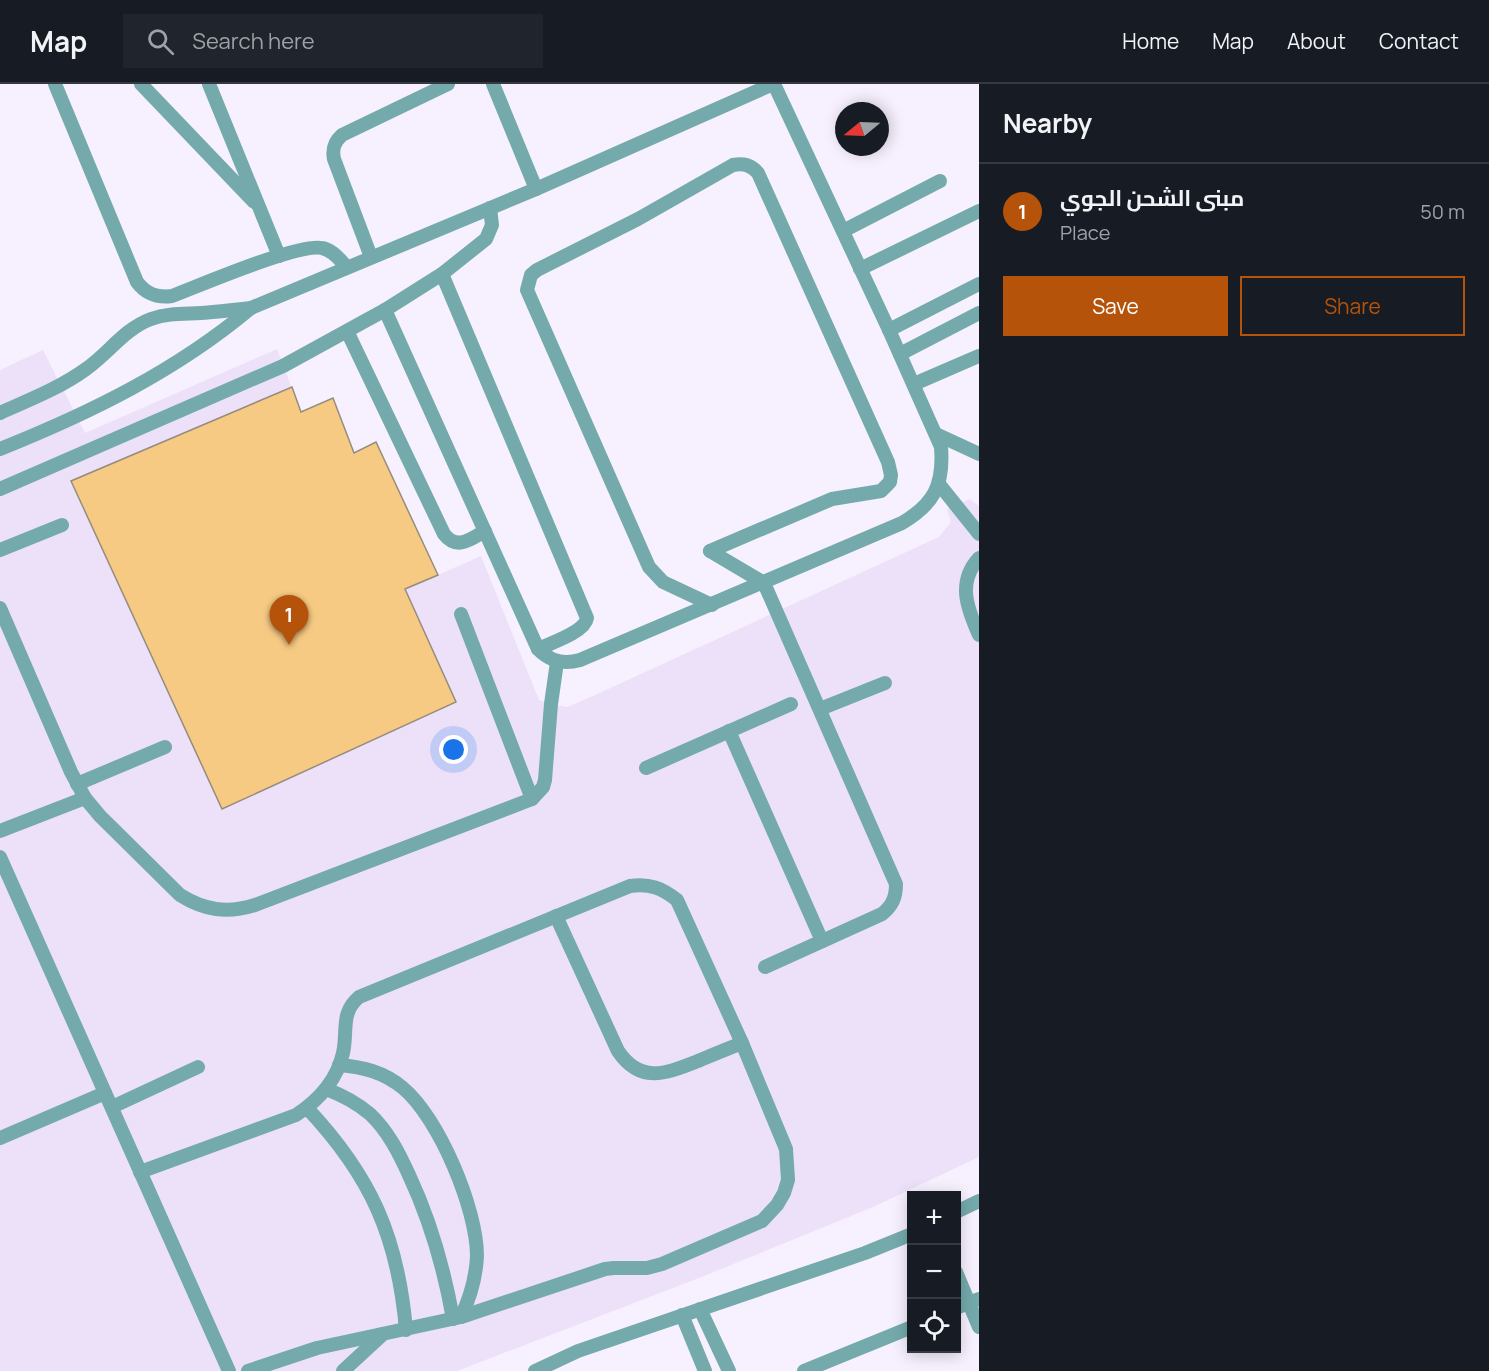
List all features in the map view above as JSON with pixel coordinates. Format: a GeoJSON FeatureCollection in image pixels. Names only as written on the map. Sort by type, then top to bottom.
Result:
{"type":"FeatureCollection","features":[{"type":"Feature","properties":{"kind":"lane"},"geometry":{"type":"LineString","coordinates":[[55,84],[137,282],[148,293],[155,296],[172,296],[279,256],[317,247],[325,248],[347,267]]}},
{"type":"Feature","properties":{"kind":"lane"},"geometry":{"type":"LineString","coordinates":[[141,84],[259,207]]}},
{"type":"Feature","properties":{"kind":"lane"},"geometry":{"type":"LineString","coordinates":[[209,84],[279,256]]}},
{"type":"Feature","properties":{"kind":"lane"},"geometry":{"type":"LineString","coordinates":[[371,256],[334,159],[335,144],[347,133],[448,84]]}},
{"type":"Feature","properties":{"kind":"lane"},"geometry":{"type":"LineString","coordinates":[[493,84],[536,189]]}},
{"type":"Feature","properties":{"kind":"lane"},"geometry":{"type":"LineString","coordinates":[[0,449],[104,404],[192,353],[251,308],[536,189],[773,84],[936,434],[941,447],[942,465],[939,484],[931,501],[918,514],[902,524],[580,660],[557,662],[538,649],[385,310]]}},
{"type":"Feature","properties":{"kind":"lane"},"geometry":{"type":"LineString","coordinates":[[712,605],[663,582],[649,567],[529,297],[528,282],[537,270],[638,219],[733,165],[740,164],[753,168],[761,180],[890,468],[890,482],[881,491],[832,499],[710,551],[764,583],[896,884],[894,899],[882,914],[765,967]]}},
{"type":"Feature","properties":{"kind":"lane"},"geometry":{"type":"LineString","coordinates":[[843,231],[940,181]]}},
{"type":"Feature","properties":{"kind":"lane"},"geometry":{"type":"LineString","coordinates":[[0,489],[283,366],[385,310],[442,274],[486,239],[492,225],[490,208]]}},
{"type":"Feature","properties":{"kind":"lane"},"geometry":{"type":"LineString","coordinates":[[861,269],[979,211]]}},
{"type":"Feature","properties":{"kind":"lane"},"geometry":{"type":"LineString","coordinates":[[442,274],[587,618],[581,629],[538,649]]}},
{"type":"Feature","properties":{"kind":"lane"},"geometry":{"type":"LineString","coordinates":[[889,330],[979,284]]}},
{"type":"Feature","properties":{"kind":"lane"},"geometry":{"type":"LineString","coordinates":[[0,413],[61,386],[101,357],[126,333],[147,321],[178,313],[251,308]]}},
{"type":"Feature","properties":{"kind":"lane"},"geometry":{"type":"LineString","coordinates":[[900,354],[979,313]]}},
{"type":"Feature","properties":{"kind":"lane"},"geometry":{"type":"LineString","coordinates":[[347,331],[444,534],[452,541],[462,543],[485,531]]}},
{"type":"Feature","properties":{"kind":"lane"},"geometry":{"type":"LineString","coordinates":[[914,384],[979,356]]}},
{"type":"Feature","properties":{"kind":"lane"},"geometry":{"type":"LineString","coordinates":[[936,434],[979,454]]}},
{"type":"Feature","properties":{"kind":"lane"},"geometry":{"type":"LineString","coordinates":[[939,484],[979,534]]}},
{"type":"Feature","properties":{"kind":"lane"},"geometry":{"type":"LineString","coordinates":[[0,549],[62,525]]}},
{"type":"Feature","properties":{"kind":"lane"},"geometry":{"type":"LineString","coordinates":[[979,558],[968,575],[965,594],[979,635]]}},
{"type":"Feature","properties":{"kind":"lane"},"geometry":{"type":"LineString","coordinates":[[0,608],[76,784],[85,798],[180,895],[203,907],[230,911],[255,905],[532,799],[543,787],[545,780],[557,662]]}},
{"type":"Feature","properties":{"kind":"lane"},"geometry":{"type":"LineString","coordinates":[[461,614],[532,799]]}},
{"type":"Feature","properties":{"kind":"lane"},"geometry":{"type":"LineString","coordinates":[[820,709],[885,682]]}},
{"type":"Feature","properties":{"kind":"lane"},"geometry":{"type":"LineString","coordinates":[[646,768],[791,704]]}},
{"type":"Feature","properties":{"kind":"lane"},"geometry":{"type":"LineString","coordinates":[[729,731],[822,941]]}},
{"type":"Feature","properties":{"kind":"lane"},"geometry":{"type":"LineString","coordinates":[[76,784],[165,747]]}},
{"type":"Feature","properties":{"kind":"lane"},"geometry":{"type":"LineString","coordinates":[[0,831],[85,798]]}},
{"type":"Feature","properties":{"kind":"lane"},"geometry":{"type":"LineString","coordinates":[[0,857],[228,1371]]}},
{"type":"Feature","properties":{"kind":"lane"},"geometry":{"type":"LineString","coordinates":[[140,1172],[296,1115],[307,1108],[326,1089],[339,1065],[345,1039],[346,1012],[359,997],[630,886],[651,885],[677,900],[742,1043],[786,1149],[788,1180],[784,1193],[771,1214],[751,1227],[662,1264],[647,1268],[605,1269],[457,1318],[317,1348],[256,1370]]}},
{"type":"Feature","properties":{"kind":"lane"},"geometry":{"type":"LineString","coordinates":[[556,916],[618,1052],[631,1066],[649,1073],[668,1072],[742,1043]]}},
{"type":"Feature","properties":{"kind":"lane"},"geometry":{"type":"LineString","coordinates":[[339,1065],[372,1071],[402,1087],[424,1112],[453,1166],[467,1204],[476,1240],[477,1256],[468,1302],[457,1318]]}},
{"type":"Feature","properties":{"kind":"lane"},"geometry":{"type":"LineString","coordinates":[[112,1107],[198,1067]]}},
{"type":"Feature","properties":{"kind":"lane"},"geometry":{"type":"LineString","coordinates":[[326,1089],[370,1114],[385,1130],[396,1148],[429,1220],[457,1318]]}},
{"type":"Feature","properties":{"kind":"lane"},"geometry":{"type":"LineString","coordinates":[[0,1138],[105,1093]]}},
{"type":"Feature","properties":{"kind":"lane"},"geometry":{"type":"LineString","coordinates":[[307,1108],[331,1134],[371,1193],[396,1260],[403,1295],[406,1330]]}},
{"type":"Feature","properties":{"kind":"lane"},"geometry":{"type":"LineString","coordinates":[[961,1210],[979,1201]]}},
{"type":"Feature","properties":{"kind":"lane"},"geometry":{"type":"LineString","coordinates":[[535,1371],[578,1351],[866,1253],[907,1236]]}},
{"type":"Feature","properties":{"kind":"lane"},"geometry":{"type":"LineString","coordinates":[[961,1283],[979,1327]]}},
{"type":"Feature","properties":{"kind":"lane"},"geometry":{"type":"LineString","coordinates":[[700,1309],[729,1371]]}},
{"type":"Feature","properties":{"kind":"lane"},"geometry":{"type":"LineString","coordinates":[[682,1315],[705,1371]]}},
{"type":"Feature","properties":{"kind":"lane"},"geometry":{"type":"LineString","coordinates":[[804,1371],[907,1329]]}},
{"type":"Feature","properties":{"kind":"lane"},"geometry":{"type":"LineString","coordinates":[[344,1371],[383,1334]]}},
{"type":"Feature","properties":{"kind":"shaded area"},"geometry":{"type":"Polygon","coordinates":[[[277,349],[301,412],[333,398],[354,452],[376,442],[438,575],[481,556],[539,700],[551,704],[567,707],[593,696],[939,537],[951,522],[947,509],[970,499],[979,506],[979,1157],[873,1207],[704,1276],[457,1371],[0,1371],[0,370],[43,350],[85,433],[277,349]]]}},
{"type":"Feature","properties":{"kind":"building"},"geometry":{"type":"Polygon","coordinates":[[[292,387],[301,412],[333,398],[354,453],[376,442],[438,575],[405,589],[456,702],[222,809],[71,481],[292,387]]]}},
{"type":"Feature","properties":{"kind":"place","name":"مبنى الشحن الجوي"},"geometry":{"type":"Point","coordinates":[289,645]}}]}
